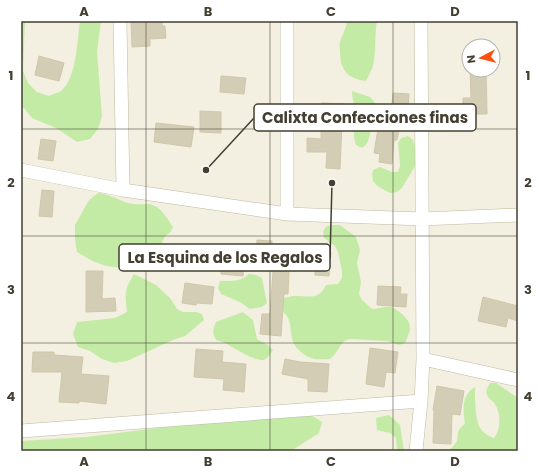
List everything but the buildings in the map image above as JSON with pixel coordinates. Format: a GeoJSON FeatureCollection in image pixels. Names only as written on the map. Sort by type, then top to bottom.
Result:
{"type":"FeatureCollection","features":[{"type":"Feature","properties":{"kind":"street"},"geometry":{"type":"LineString","coordinates":[[120,21],[123,190]]}},
{"type":"Feature","properties":{"kind":"street"},"geometry":{"type":"LineString","coordinates":[[287,21],[287,214]]}},
{"type":"Feature","properties":{"kind":"street"},"geometry":{"type":"LineString","coordinates":[[416,451],[423,359],[421,21]]}},
{"type":"Feature","properties":{"kind":"street"},"geometry":{"type":"LineString","coordinates":[[21,170],[123,190],[287,214],[422,219],[518,215]]}},
{"type":"Feature","properties":{"kind":"street"},"geometry":{"type":"LineString","coordinates":[[423,359],[518,380]]}},
{"type":"Feature","properties":{"kind":"street"},"geometry":{"type":"LineString","coordinates":[[21,431],[421,401]]}},
{"type":"Feature","properties":{"kind":"green space"},"geometry":{"type":"Polygon","coordinates":[[[21,21],[25,21],[23,71],[28,83],[37,92],[49,96],[61,91],[70,77],[75,58],[80,21],[101,21],[97,51],[102,117],[98,129],[90,139],[77,142],[56,128],[32,118],[24,108],[21,107],[21,21]]]}},
{"type":"Feature","properties":{"kind":"green space"},"geometry":{"type":"Polygon","coordinates":[[[347,21],[377,21],[374,63],[366,81],[350,76],[343,69],[340,58],[340,43],[347,21]]]}},
{"type":"Feature","properties":{"kind":"green space"},"geometry":{"type":"Polygon","coordinates":[[[352,91],[370,97],[379,108],[397,111],[402,115],[401,121],[395,122],[382,116],[377,118],[372,124],[369,139],[366,145],[362,148],[356,145],[355,141],[355,110],[352,91]]]}},
{"type":"Feature","properties":{"kind":"green space"},"geometry":{"type":"Polygon","coordinates":[[[408,136],[413,140],[415,146],[415,166],[402,188],[397,192],[390,193],[379,187],[374,182],[372,179],[373,170],[380,167],[392,172],[398,172],[400,166],[398,143],[401,138],[408,136]]]}},
{"type":"Feature","properties":{"kind":"green space"},"geometry":{"type":"Polygon","coordinates":[[[98,193],[131,204],[152,205],[163,212],[173,227],[162,241],[158,252],[153,257],[134,266],[114,267],[95,262],[77,252],[75,225],[89,200],[98,193]]]}},
{"type":"Feature","properties":{"kind":"green space"},"geometry":{"type":"Polygon","coordinates":[[[340,225],[356,237],[360,250],[357,263],[361,282],[359,294],[362,300],[372,309],[391,307],[406,318],[410,331],[405,343],[399,345],[387,341],[350,339],[346,340],[341,345],[330,359],[310,358],[302,353],[296,346],[293,341],[289,319],[281,310],[280,299],[293,296],[316,296],[326,285],[338,284],[342,278],[342,271],[338,252],[335,246],[324,238],[323,231],[327,226],[340,225]]]}},
{"type":"Feature","properties":{"kind":"green space"},"geometry":{"type":"Polygon","coordinates":[[[134,274],[156,285],[170,298],[177,309],[183,312],[196,312],[202,314],[204,320],[185,336],[127,361],[114,363],[102,359],[90,351],[78,347],[73,334],[77,322],[115,318],[127,312],[126,292],[128,284],[134,274]]]}},
{"type":"Feature","properties":{"kind":"green space"},"geometry":{"type":"Polygon","coordinates":[[[249,274],[262,278],[267,303],[262,307],[250,309],[240,302],[221,294],[218,288],[220,281],[239,280],[249,274]]]}},
{"type":"Feature","properties":{"kind":"green space"},"geometry":{"type":"Polygon","coordinates":[[[243,312],[253,320],[257,339],[268,345],[273,350],[264,360],[251,357],[216,340],[215,338],[213,331],[216,322],[243,312]]]}},
{"type":"Feature","properties":{"kind":"green space"},"geometry":{"type":"Polygon","coordinates":[[[490,383],[496,383],[518,398],[518,451],[448,451],[457,441],[459,430],[465,424],[465,399],[470,390],[475,387],[476,412],[479,426],[483,432],[494,438],[499,426],[499,417],[495,404],[486,393],[490,383]]]}},
{"type":"Feature","properties":{"kind":"green space"},"geometry":{"type":"Polygon","coordinates":[[[291,411],[311,415],[322,422],[319,433],[291,451],[21,451],[21,441],[86,437],[291,411]]]}},
{"type":"Feature","properties":{"kind":"green space"},"geometry":{"type":"Polygon","coordinates":[[[389,415],[400,425],[404,451],[397,451],[396,438],[390,433],[377,430],[376,418],[389,415]]]}},
{"type":"Feature","properties":{"kind":"place","name":"Calixta Confecciones finas"},"geometry":{"type":"Point","coordinates":[206,170]}},
{"type":"Feature","properties":{"kind":"place","name":"La Esquina de los Regalos"},"geometry":{"type":"Point","coordinates":[332,183]}}]}
